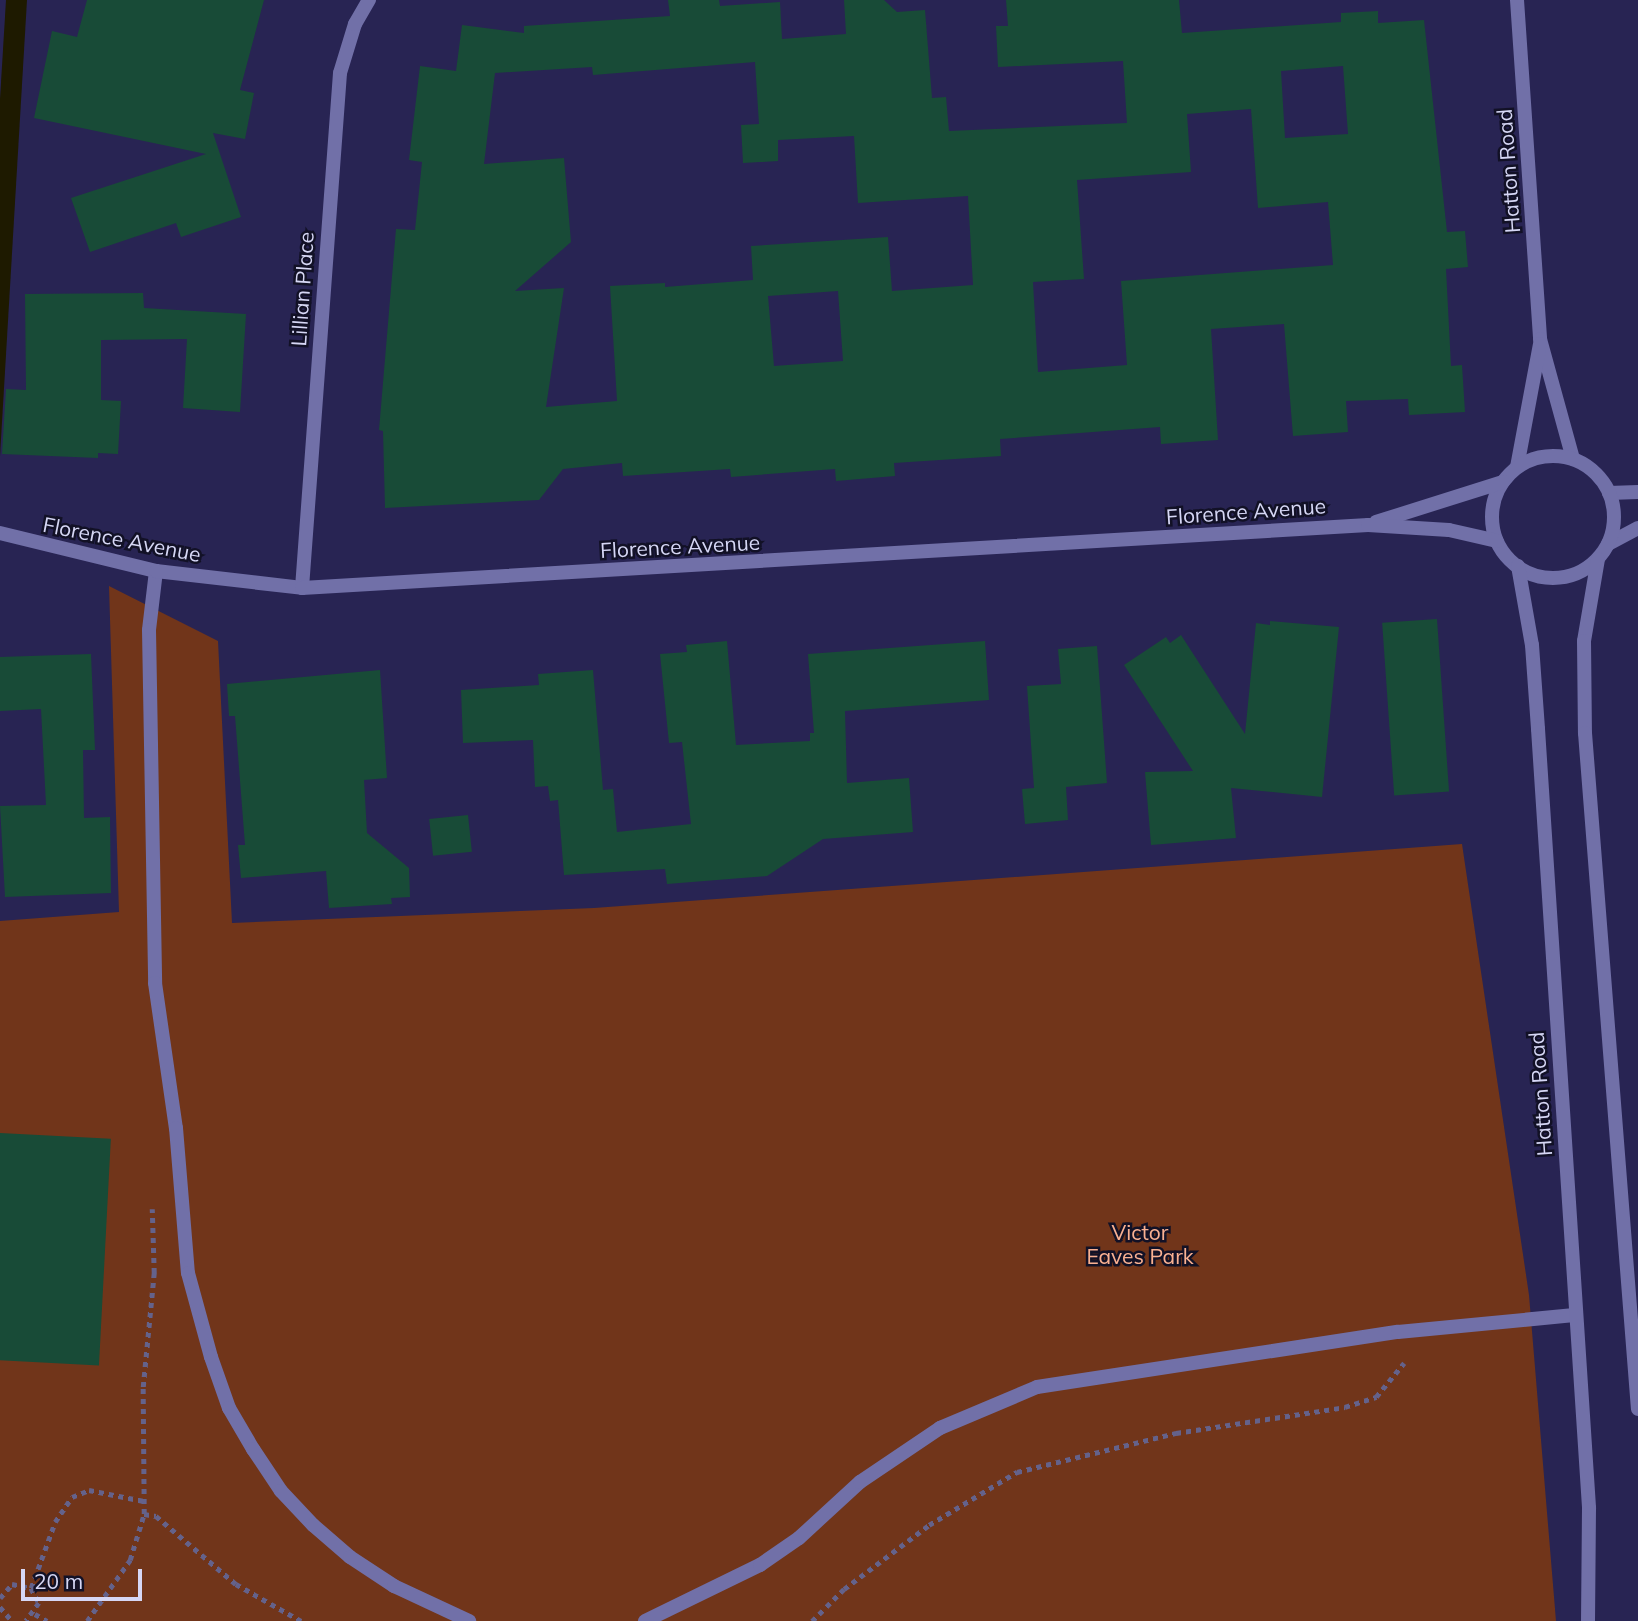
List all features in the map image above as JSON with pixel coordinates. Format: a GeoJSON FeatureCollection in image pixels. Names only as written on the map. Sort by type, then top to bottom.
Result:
{"type":"FeatureCollection","features":[{"type":"Feature","properties":{"kind":"street","name":"Lillian Place"},"geometry":{"type":"LineString","coordinates":[[302,588],[340,73],[355,24],[369,0]]}},
{"type":"Feature","properties":{"kind":"street","name":"Hatton Road"},"geometry":{"type":"LineString","coordinates":[[1517,0],[1540,339],[1573,459]]}},
{"type":"Feature","properties":{"kind":"street","name":"Hatton Road"},"geometry":{"type":"LineString","coordinates":[[1517,467],[1540,339]]}},
{"type":"Feature","properties":{"kind":"street"},"geometry":{"type":"LineString","coordinates":[[1598,559],[1567,576],[1549,578],[1518,566],[1497,541],[1494,500],[1503,482],[1517,467],[1536,458],[1573,459],[1601,478],[1609,493],[1614,527],[1608,544],[1598,559],[1584,641],[1586,733],[1638,1409]]}},
{"type":"Feature","properties":{"kind":"street","name":"Florence Avenue"},"geometry":{"type":"LineString","coordinates":[[1368,525],[1503,482]]}},
{"type":"Feature","properties":{"kind":"street"},"geometry":{"type":"LineString","coordinates":[[1609,493],[1638,492]]}},
{"type":"Feature","properties":{"kind":"street","name":"Florence Avenue"},"geometry":{"type":"LineString","coordinates":[[0,533],[156,571],[302,588],[1368,525],[1448,530],[1497,541]]}},
{"type":"Feature","properties":{"kind":"street"},"geometry":{"type":"LineString","coordinates":[[1608,544],[1638,528]]}},
{"type":"Feature","properties":{"kind":"street","name":"Hatton Road"},"geometry":{"type":"LineString","coordinates":[[1518,566],[1532,645],[1574,1315],[1589,1508],[1588,1621]]}},
{"type":"Feature","properties":{"kind":"street"},"geometry":{"type":"LineString","coordinates":[[156,571],[149,630],[155,983],[176,1128],[188,1272],[211,1357],[229,1408],[253,1449],[281,1491],[313,1525],[350,1557],[394,1586],[470,1621]]}},
{"type":"Feature","properties":{"kind":"street"},"geometry":{"type":"LineString","coordinates":[[645,1621],[760,1565],[799,1538],[860,1482],[940,1428],[1037,1387],[1398,1332],[1574,1315]]}},
{"type":"Feature","properties":{"kind":"path"},"geometry":{"type":"LineString","coordinates":[[87,1621],[130,1560],[144,1514],[143,1387],[154,1273],[151,1194]]}},
{"type":"Feature","properties":{"kind":"path"},"geometry":{"type":"LineString","coordinates":[[812,1621],[844,1589],[929,1525],[1017,1472],[1176,1433],[1345,1407],[1376,1397],[1404,1363]]}},
{"type":"Feature","properties":{"kind":"path"},"geometry":{"type":"LineString","coordinates":[[26,1621],[35,1614],[39,1603],[31,1588],[55,1522],[72,1497],[89,1490],[144,1501]]}},
{"type":"Feature","properties":{"kind":"path"},"geometry":{"type":"LineString","coordinates":[[144,1514],[156,1516],[236,1584],[301,1621]]}},
{"type":"Feature","properties":{"kind":"path"},"geometry":{"type":"LineString","coordinates":[[0,1598],[12,1584],[31,1588]]}},
{"type":"Feature","properties":{"kind":"path"},"geometry":{"type":"LineString","coordinates":[[0,1607],[12,1621]]}},
{"type":"Feature","properties":{"kind":"path"},"geometry":{"type":"LineString","coordinates":[[35,1614],[47,1621]]}},
{"type":"Feature","properties":{"kind":"green space","name":"Victor Eaves Park"},"geometry":{"type":"Polygon","coordinates":[[[109,586],[218,641],[232,923],[594,908],[1462,844],[1529,1295],[1556,1621],[0,1621],[0,921],[119,912],[109,586]]]}},
{"type":"Feature","properties":{"kind":"shaded area"},"geometry":{"type":"Polygon","coordinates":[[[6,0],[27,0],[0,456],[0,99],[6,0]]]}},
{"type":"Feature","properties":{"kind":"building"},"geometry":{"type":"Polygon","coordinates":[[[87,0],[264,0],[240,90],[254,93],[245,139],[213,133],[241,217],[181,237],[176,223],[90,252],[71,198],[206,154],[34,118],[52,31],[77,37],[87,0]]]}},
{"type":"Feature","properties":{"kind":"building"},"geometry":{"type":"Polygon","coordinates":[[[668,0],[719,0],[720,6],[780,2],[782,39],[846,34],[844,0],[884,0],[897,12],[925,10],[932,98],[946,97],[949,131],[1127,123],[1123,61],[998,67],[996,26],[1008,26],[1006,0],[1179,0],[1182,33],[1341,22],[1341,13],[1378,11],[1378,23],[1424,20],[1447,232],[1465,231],[1468,267],[1446,269],[1451,366],[1462,365],[1465,412],[1409,415],[1408,399],[1346,401],[1348,432],[1293,436],[1284,324],[1211,329],[1218,440],[1161,444],[1160,427],[1000,439],[1001,456],[894,463],[895,476],[836,481],[835,469],[731,477],[730,469],[623,476],[622,463],[563,469],[539,500],[385,508],[383,431],[379,430],[396,229],[415,230],[422,162],[409,160],[420,66],[456,71],[462,25],[524,33],[524,26],[670,16],[668,0]],[[755,62],[593,75],[592,67],[495,73],[484,164],[564,158],[571,242],[515,291],[564,288],[546,407],[617,401],[610,286],[665,283],[665,287],[753,280],[751,246],[888,237],[892,291],[973,285],[968,196],[858,203],[854,136],[778,140],[778,161],[743,163],[741,125],[759,124],[755,62]],[[1343,66],[1281,71],[1285,138],[1348,134],[1343,66]],[[1251,109],[1187,114],[1191,172],[1077,180],[1084,279],[1033,282],[1038,372],[1127,365],[1121,281],[1333,265],[1328,202],[1258,208],[1251,109]],[[838,291],[768,296],[774,366],[843,361],[838,291]]]}},
{"type":"Feature","properties":{"kind":"building"},"geometry":{"type":"Polygon","coordinates":[[[143,293],[144,308],[246,314],[240,412],[183,408],[187,339],[101,340],[101,400],[121,401],[118,454],[98,453],[98,458],[2,454],[6,389],[26,390],[25,294],[143,293]]]}},
{"type":"Feature","properties":{"kind":"building"},"geometry":{"type":"Polygon","coordinates":[[[1437,619],[1449,792],[1394,795],[1382,623],[1437,619]]]}},
{"type":"Feature","properties":{"kind":"building"},"geometry":{"type":"Polygon","coordinates":[[[1270,621],[1339,627],[1322,797],[1231,788],[1236,838],[1151,845],[1145,772],[1193,771],[1124,665],[1166,637],[1170,643],[1181,635],[1245,734],[1256,623],[1270,625],[1270,621]]]}},
{"type":"Feature","properties":{"kind":"building"},"geometry":{"type":"Polygon","coordinates":[[[727,641],[736,745],[810,741],[810,733],[814,733],[808,654],[985,641],[989,700],[845,711],[847,783],[909,778],[913,832],[823,839],[767,876],[667,884],[665,869],[564,875],[558,800],[550,801],[548,786],[535,787],[533,740],[463,743],[461,690],[539,685],[538,674],[593,670],[603,790],[613,789],[617,832],[691,824],[682,742],[669,743],[660,654],[687,652],[686,645],[727,641]]]}},
{"type":"Feature","properties":{"kind":"building"},"geometry":{"type":"Polygon","coordinates":[[[1097,646],[1107,783],[1066,787],[1068,820],[1025,824],[1022,789],[1034,788],[1027,686],[1061,684],[1058,649],[1097,646]]]}},
{"type":"Feature","properties":{"kind":"building"},"geometry":{"type":"Polygon","coordinates":[[[91,654],[95,750],[83,750],[84,818],[110,817],[111,893],[5,897],[0,806],[46,805],[41,709],[0,711],[0,657],[91,654]]]}},
{"type":"Feature","properties":{"kind":"building"},"geometry":{"type":"Polygon","coordinates":[[[380,670],[387,778],[364,780],[367,833],[409,868],[410,897],[391,898],[392,904],[329,908],[326,871],[241,878],[238,845],[245,845],[235,716],[229,716],[227,684],[380,670]]]}},
{"type":"Feature","properties":{"kind":"building"},"geometry":{"type":"Polygon","coordinates":[[[468,815],[472,852],[433,856],[429,819],[468,815]]]}},
{"type":"Feature","properties":{"kind":"building"},"geometry":{"type":"Polygon","coordinates":[[[0,1133],[111,1139],[99,1365],[0,1360],[0,1133]]]}}]}
